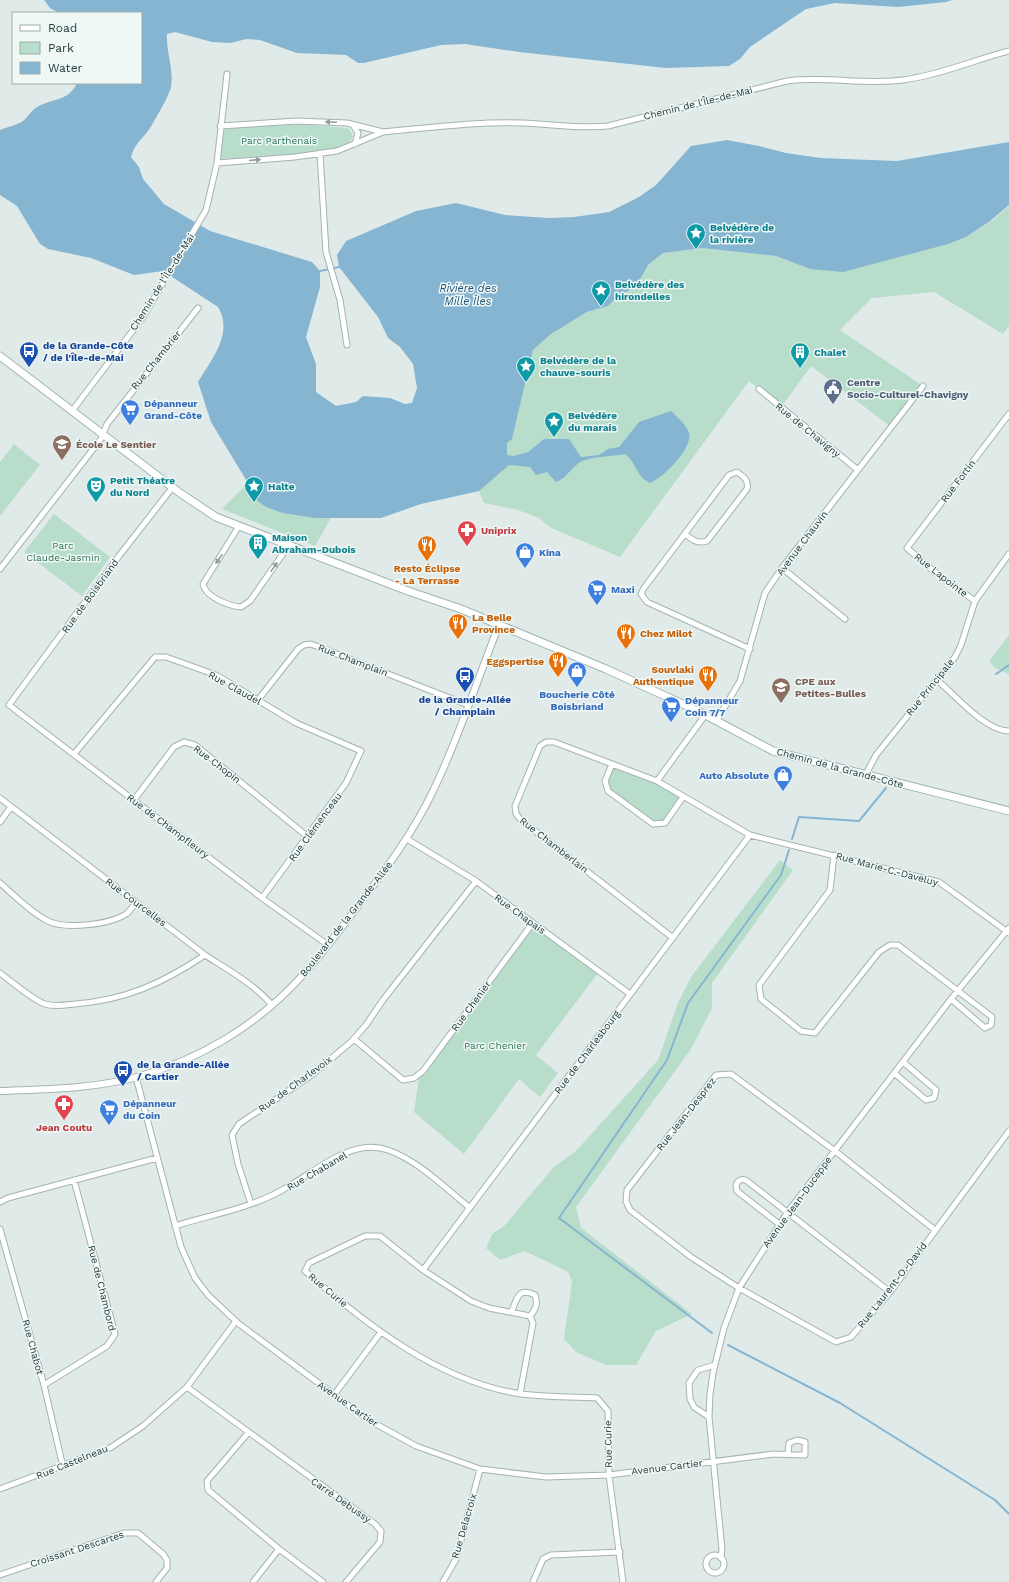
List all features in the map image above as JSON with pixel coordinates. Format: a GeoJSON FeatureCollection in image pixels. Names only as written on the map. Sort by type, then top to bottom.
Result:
{"type":"FeatureCollection","features":[{"type":"Feature","properties":{"kind":"main road","name":"Chemin de la Grande-Côte"},"geometry":{"type":"LineString","coordinates":[[0,356],[172,488],[205,511],[408,592],[456,607],[622,676],[706,714],[762,746],[776,752],[1009,811]]}},
{"type":"Feature","properties":{"kind":"street","name":"Chemin de l'Île-de-Mai"},"geometry":{"type":"LineString","coordinates":[[220,126],[296,121],[353,125],[383,132],[484,123],[524,123],[588,128],[608,126],[787,81],[808,78],[876,81],[903,80],[943,72],[1009,51]]}},
{"type":"Feature","properties":{"kind":"street","name":"Chemin de l'Île-de-Mai"},"geometry":{"type":"LineString","coordinates":[[72,411],[143,317],[201,219],[210,200],[216,163],[226,74]]}},
{"type":"Feature","properties":{"kind":"street"},"geometry":{"type":"LineString","coordinates":[[353,125],[358,137],[354,145]]}},
{"type":"Feature","properties":{"kind":"street","name":"Chemin de l'Île-de-Mai"},"geometry":{"type":"LineString","coordinates":[[216,163],[320,154],[337,151],[383,132]]}},
{"type":"Feature","properties":{"kind":"street"},"geometry":{"type":"LineString","coordinates":[[320,154],[326,252],[340,300],[347,345]]}},
{"type":"Feature","properties":{"kind":"street","name":"Rue Chambrier"},"geometry":{"type":"LineString","coordinates":[[0,569],[101,440],[104,428],[127,396],[198,308]]}},
{"type":"Feature","properties":{"kind":"street","name":"Avenue Chauvin"},"geometry":{"type":"LineString","coordinates":[[717,720],[738,686],[750,649],[755,623],[765,593],[782,568],[923,386]]}},
{"type":"Feature","properties":{"kind":"street","name":"Rue de Chavigny"},"geometry":{"type":"LineString","coordinates":[[759,389],[858,470]]}},
{"type":"Feature","properties":{"kind":"street","name":"Rue Fortin"},"geometry":{"type":"LineString","coordinates":[[908,548],[1009,414]]}},
{"type":"Feature","properties":{"kind":"street"},"geometry":{"type":"LineString","coordinates":[[685,534],[694,541],[701,543],[707,540],[746,489],[748,485],[746,479],[737,472],[729,475],[644,588],[642,597],[647,602],[750,649]]}},
{"type":"Feature","properties":{"kind":"street","name":"Rue de Boisbriand"},"geometry":{"type":"LineString","coordinates":[[9,705],[119,556],[172,488]]}},
{"type":"Feature","properties":{"kind":"street"},"geometry":{"type":"LineString","coordinates":[[240,526],[203,584],[208,594],[232,605],[241,607],[247,604],[289,545]]}},
{"type":"Feature","properties":{"kind":"street","name":"Rue Lapointe"},"geometry":{"type":"LineString","coordinates":[[908,548],[936,572],[975,601]]}},
{"type":"Feature","properties":{"kind":"street","name":"Rue Principale"},"geometry":{"type":"LineString","coordinates":[[866,774],[876,755],[937,680],[958,651],[975,601],[1009,554]]}},
{"type":"Feature","properties":{"kind":"street"},"geometry":{"type":"LineString","coordinates":[[782,568],[845,619]]}},
{"type":"Feature","properties":{"kind":"street","name":"Boulevard de la Grande-Allée"},"geometry":{"type":"LineString","coordinates":[[0,1091],[82,1086],[136,1077],[177,1063],[210,1048],[244,1027],[272,1006],[300,978],[328,944],[407,838],[436,785],[499,625]]}},
{"type":"Feature","properties":{"kind":"street","name":"Rue Champlain"},"geometry":{"type":"LineString","coordinates":[[258,700],[298,648],[311,644],[468,704]]}},
{"type":"Feature","properties":{"kind":"street","name":"Rue Claudel"},"geometry":{"type":"LineString","coordinates":[[74,754],[155,657],[166,657],[216,675],[296,723],[361,752]]}},
{"type":"Feature","properties":{"kind":"street"},"geometry":{"type":"LineString","coordinates":[[937,680],[987,724],[1009,731]]}},
{"type":"Feature","properties":{"kind":"street","name":"Rue de Champfleury"},"geometry":{"type":"LineString","coordinates":[[9,705],[262,898],[328,944]]}},
{"type":"Feature","properties":{"kind":"street"},"geometry":{"type":"LineString","coordinates":[[657,781],[706,714]]}},
{"type":"Feature","properties":{"kind":"street","name":"Rue Chopin"},"geometry":{"type":"LineString","coordinates":[[134,800],[174,747],[184,742],[195,745],[308,837]]}},
{"type":"Feature","properties":{"kind":"street","name":"Rue Chamberlain"},"geometry":{"type":"LineString","coordinates":[[673,938],[521,820],[516,814],[515,806],[540,746],[546,742],[554,742],[657,781],[750,835]]}},
{"type":"Feature","properties":{"kind":"street","name":"Rue Clémenceau"},"geometry":{"type":"LineString","coordinates":[[262,898],[346,783],[361,752]]}},
{"type":"Feature","properties":{"kind":"street"},"geometry":{"type":"LineString","coordinates":[[612,764],[605,781],[608,791],[653,824],[664,823],[683,797]]}},
{"type":"Feature","properties":{"kind":"street","name":"Rue Courcelles"},"geometry":{"type":"LineString","coordinates":[[0,798],[205,955],[236,975],[264,997],[272,1006]]}},
{"type":"Feature","properties":{"kind":"street"},"geometry":{"type":"LineString","coordinates":[[0,822],[12,807]]}},
{"type":"Feature","properties":{"kind":"street","name":"Rue de Charlesbourg"},"geometry":{"type":"LineString","coordinates":[[423,1270],[750,835]]}},
{"type":"Feature","properties":{"kind":"street","name":"Rue Marie-C.-Daveluy"},"geometry":{"type":"LineString","coordinates":[[750,835],[939,882],[1008,930]]}},
{"type":"Feature","properties":{"kind":"street","name":"Rue Chapais"},"geometry":{"type":"LineString","coordinates":[[407,838],[476,881],[532,924],[630,994]]}},
{"type":"Feature","properties":{"kind":"street"},"geometry":{"type":"LineString","coordinates":[[834,855],[830,890],[759,985],[761,999],[801,1031],[815,1033],[879,952],[890,945],[898,945],[959,990],[992,1017],[991,1025],[985,1028],[951,999]]}},
{"type":"Feature","properties":{"kind":"street","name":"Rue de Charlevoix"},"geometry":{"type":"LineString","coordinates":[[251,1204],[238,1164],[232,1135],[239,1124],[309,1077],[354,1039],[476,881]]}},
{"type":"Feature","properties":{"kind":"street"},"geometry":{"type":"LineString","coordinates":[[0,883],[46,920],[59,925],[79,926],[114,920],[126,914],[136,903]]}},
{"type":"Feature","properties":{"kind":"street","name":"Rue Chenier"},"geometry":{"type":"LineString","coordinates":[[354,1039],[403,1080],[414,1078],[423,1071],[532,924]]}},
{"type":"Feature","properties":{"kind":"street","name":"Avenue Jean-Duceppe"},"geometry":{"type":"LineString","coordinates":[[721,1558],[722,1549],[709,1417],[715,1365],[724,1328],[739,1288],[788,1212],[951,999],[1008,930]]}},
{"type":"Feature","properties":{"kind":"street"},"geometry":{"type":"LineString","coordinates":[[0,973],[43,1004],[52,1006],[93,1003],[152,987],[180,972],[205,955]]}},
{"type":"Feature","properties":{"kind":"street"},"geometry":{"type":"LineString","coordinates":[[894,1073],[926,1100],[934,1098],[936,1090],[903,1062]]}},
{"type":"Feature","properties":{"kind":"street","name":"Rue Jean-Desprez"},"geometry":{"type":"LineString","coordinates":[[739,1288],[691,1257],[630,1210],[626,1201],[627,1190],[716,1075],[731,1074],[835,1151],[935,1230]]}},
{"type":"Feature","properties":{"kind":"street","name":"Avenue Cartier"},"geometry":{"type":"LineString","coordinates":[[136,1077],[175,1226],[185,1257],[195,1278],[208,1295],[236,1321],[366,1419],[416,1446],[480,1469],[546,1477],[609,1475],[714,1461],[788,1454]]}},
{"type":"Feature","properties":{"kind":"street","name":"Rue Laurent-O.-David"},"geometry":{"type":"LineString","coordinates":[[739,1288],[836,1342],[851,1337],[890,1292],[1009,1131]]}},
{"type":"Feature","properties":{"kind":"street","name":"Rue Chabanel"},"geometry":{"type":"LineString","coordinates":[[175,1226],[251,1204],[283,1190],[328,1162],[353,1150],[372,1148],[388,1150],[417,1166],[470,1208]]}},
{"type":"Feature","properties":{"kind":"street"},"geometry":{"type":"LineString","coordinates":[[0,1202],[8,1198],[157,1158]]}},
{"type":"Feature","properties":{"kind":"street","name":"Rue de Chambord"},"geometry":{"type":"LineString","coordinates":[[44,1386],[107,1346],[114,1334],[74,1180]]}},
{"type":"Feature","properties":{"kind":"street"},"geometry":{"type":"LineString","coordinates":[[779,1224],[738,1192],[736,1189],[736,1183],[741,1180],[746,1180],[890,1292]]}},
{"type":"Feature","properties":{"kind":"street","name":"Rue Chabot"},"geometry":{"type":"LineString","coordinates":[[0,1229],[44,1386],[63,1467]]}},
{"type":"Feature","properties":{"kind":"street","name":"Rue Curie"},"geometry":{"type":"LineString","coordinates":[[530,1316],[512,1311],[489,1308],[471,1301],[423,1270],[380,1236],[365,1236],[309,1263],[305,1271],[339,1301],[381,1332],[462,1379],[520,1394],[597,1398],[608,1411],[609,1475],[623,1582]]}},
{"type":"Feature","properties":{"kind":"street"},"geometry":{"type":"LineString","coordinates":[[512,1311],[517,1296],[522,1292],[528,1292],[535,1295],[538,1302],[535,1312],[530,1316],[533,1323],[520,1394]]}},
{"type":"Feature","properties":{"kind":"street","name":"Rue Castelneau"},"geometry":{"type":"LineString","coordinates":[[0,1489],[63,1467],[110,1448],[143,1426],[187,1387],[236,1321]]}},
{"type":"Feature","properties":{"kind":"street"},"geometry":{"type":"LineString","coordinates":[[334,1395],[381,1332]]}},
{"type":"Feature","properties":{"kind":"street"},"geometry":{"type":"LineString","coordinates":[[709,1417],[694,1407],[690,1399],[689,1383],[698,1370],[715,1365]]}},
{"type":"Feature","properties":{"kind":"street","name":"Carré Debussy"},"geometry":{"type":"LineString","coordinates":[[187,1387],[248,1433],[375,1524],[381,1531],[380,1542],[346,1582]]}},
{"type":"Feature","properties":{"kind":"street"},"geometry":{"type":"LineString","coordinates":[[248,1433],[207,1481],[206,1485],[208,1490],[278,1549],[323,1582]]}},
{"type":"Feature","properties":{"kind":"street","name":"Rue Delacroix"},"geometry":{"type":"LineString","coordinates":[[444,1582],[456,1559],[480,1469]]}},
{"type":"Feature","properties":{"kind":"street","name":"Croissant Descartes"},"geometry":{"type":"LineString","coordinates":[[0,1575],[124,1533],[132,1532],[138,1533],[163,1554],[166,1560],[167,1568],[156,1582]]}},
{"type":"Feature","properties":{"kind":"street"},"geometry":{"type":"LineString","coordinates":[[253,1582],[278,1549]]}},
{"type":"Feature","properties":{"kind":"street"},"geometry":{"type":"LineString","coordinates":[[533,1582],[543,1559],[552,1555],[620,1552]]}},
{"type":"Feature","properties":{"kind":"green space","name":"Parc Parthenais"},"geometry":{"type":"Polygon","coordinates":[[[298,124],[347,128],[353,136],[349,144],[334,149],[302,155],[220,159],[223,128],[298,124]]]}},
{"type":"Feature","properties":{"kind":"green space"},"geometry":{"type":"Polygon","coordinates":[[[1009,206],[1009,326],[1003,334],[934,292],[872,298],[840,330],[923,386],[891,427],[811,366],[782,406],[749,381],[620,557],[551,528],[539,518],[518,510],[484,503],[479,491],[491,479],[507,455],[507,443],[512,438],[533,350],[551,334],[587,312],[608,306],[618,296],[636,287],[648,265],[663,253],[702,248],[776,256],[810,269],[880,262],[968,236],[992,221],[1009,206]]]}},
{"type":"Feature","properties":{"kind":"green space"},"geometry":{"type":"Polygon","coordinates":[[[14,444],[40,465],[0,516],[0,462],[14,444]]]}},
{"type":"Feature","properties":{"kind":"green space"},"geometry":{"type":"Polygon","coordinates":[[[248,483],[255,499],[315,518],[331,518],[315,546],[222,509],[248,483]]]}},
{"type":"Feature","properties":{"kind":"green space","name":"Parc Claude-Jasmin"},"geometry":{"type":"Polygon","coordinates":[[[54,514],[110,557],[82,596],[24,552],[54,514]]]}},
{"type":"Feature","properties":{"kind":"green space"},"geometry":{"type":"Polygon","coordinates":[[[1009,635],[1009,674],[995,668],[989,661],[1009,635]]]}},
{"type":"Feature","properties":{"kind":"green space"},"geometry":{"type":"Polygon","coordinates":[[[612,764],[657,781],[683,797],[665,823],[653,824],[608,791],[605,781],[612,764]]]}},
{"type":"Feature","properties":{"kind":"green space"},"geometry":{"type":"Polygon","coordinates":[[[780,860],[793,870],[712,983],[712,1008],[691,1049],[576,1207],[581,1228],[692,1314],[656,1331],[636,1365],[606,1365],[576,1352],[564,1339],[572,1281],[568,1272],[525,1251],[500,1260],[486,1248],[492,1234],[504,1226],[554,1167],[576,1151],[658,1060],[678,1003],[691,977],[780,860]]]}},
{"type":"Feature","properties":{"kind":"green space","name":"Parc Chenier"},"geometry":{"type":"Polygon","coordinates":[[[532,924],[599,972],[536,1055],[558,1073],[540,1097],[519,1079],[464,1154],[414,1112],[419,1078],[532,924]]]}},
{"type":"Feature","properties":{"kind":"water","name":"Rivière des Mille Îles"},"geometry":{"type":"Polygon","coordinates":[[[44,0],[952,0],[946,2],[898,7],[835,3],[806,9],[750,47],[740,59],[729,66],[666,68],[519,52],[465,44],[441,45],[364,63],[358,63],[346,55],[297,53],[260,40],[246,39],[231,43],[212,42],[175,32],[167,34],[172,74],[171,87],[168,96],[157,116],[148,131],[136,146],[131,157],[139,167],[143,179],[164,204],[210,231],[312,262],[320,271],[320,287],[306,337],[316,364],[316,392],[336,406],[356,402],[363,396],[390,398],[405,404],[412,403],[417,388],[413,364],[400,347],[388,338],[378,317],[339,267],[337,255],[346,241],[416,211],[456,203],[505,215],[549,218],[574,217],[609,212],[639,197],[656,185],[691,146],[727,140],[786,153],[821,158],[897,161],[1009,142],[1009,205],[989,222],[966,237],[948,244],[843,272],[810,269],[776,256],[702,248],[663,253],[648,265],[636,287],[618,296],[608,306],[587,312],[551,334],[533,350],[512,439],[507,443],[507,455],[514,456],[528,452],[544,439],[569,439],[581,457],[599,455],[608,449],[619,447],[639,422],[671,411],[686,427],[689,433],[689,440],[682,455],[676,462],[656,480],[650,483],[642,477],[625,454],[582,461],[563,478],[556,482],[547,472],[536,475],[530,467],[509,465],[479,491],[421,504],[381,518],[315,518],[283,513],[266,507],[255,499],[248,483],[211,422],[198,382],[219,346],[222,336],[222,317],[218,307],[163,271],[134,275],[91,258],[48,249],[40,244],[17,206],[0,195],[0,130],[18,124],[39,106],[70,93],[76,84],[142,84],[142,12],[57,12],[50,8],[44,0]]]}},
{"type":"Feature","properties":{"kind":"waterway"},"geometry":{"type":"LineString","coordinates":[[320,271],[339,267]]}},
{"type":"Feature","properties":{"kind":"waterway"},"geometry":{"type":"LineString","coordinates":[[996,674],[1009,665]]}},
{"type":"Feature","properties":{"kind":"waterway"},"geometry":{"type":"LineString","coordinates":[[792,839],[799,817],[859,821],[886,788]]}},
{"type":"Feature","properties":{"kind":"waterway"},"geometry":{"type":"LineString","coordinates":[[712,1333],[559,1218],[667,1060],[688,1003],[781,875],[789,850]]}},
{"type":"Feature","properties":{"kind":"waterway"},"geometry":{"type":"LineString","coordinates":[[728,1345],[840,1403],[995,1500],[1009,1514]]}},
{"type":"Feature","properties":{"kind":"place","name":"Belvédère de la rivière"},"geometry":{"type":"Point","coordinates":[696,250]}},
{"type":"Feature","properties":{"kind":"place","name":"Belvédère des hirondelles"},"geometry":{"type":"Point","coordinates":[601,307]}},
{"type":"Feature","properties":{"kind":"place","name":"de la Grande-Côte / de l'Île-de-Mai"},"geometry":{"type":"Point","coordinates":[29,368]}},
{"type":"Feature","properties":{"kind":"place","name":"Chalet"},"geometry":{"type":"Point","coordinates":[800,369]}},
{"type":"Feature","properties":{"kind":"place","name":"Belvédère de la chauve-souris"},"geometry":{"type":"Point","coordinates":[526,383]}},
{"type":"Feature","properties":{"kind":"place","name":"Centre Socio-Culturel-Chavigny"},"geometry":{"type":"Point","coordinates":[833,405]}},
{"type":"Feature","properties":{"kind":"place","name":"Dépanneur Grand-Côte"},"geometry":{"type":"Point","coordinates":[130,426]}},
{"type":"Feature","properties":{"kind":"place","name":"Belvédère du marais"},"geometry":{"type":"Point","coordinates":[554,438]}},
{"type":"Feature","properties":{"kind":"place","name":"École Le Sentier"},"geometry":{"type":"Point","coordinates":[62,461]}},
{"type":"Feature","properties":{"kind":"place","name":"Petit Théatre du Nord"},"geometry":{"type":"Point","coordinates":[96,503]}},
{"type":"Feature","properties":{"kind":"place","name":"Halte"},"geometry":{"type":"Point","coordinates":[254,503]}},
{"type":"Feature","properties":{"kind":"place","name":"Uniprix"},"geometry":{"type":"Point","coordinates":[467,547]}},
{"type":"Feature","properties":{"kind":"place","name":"Maison Abraham-Dubois"},"geometry":{"type":"Point","coordinates":[258,560]}},
{"type":"Feature","properties":{"kind":"place","name":"Resto Éclipse - La Terrasse"},"geometry":{"type":"Point","coordinates":[427,562]}},
{"type":"Feature","properties":{"kind":"place","name":"Kina"},"geometry":{"type":"Point","coordinates":[525,569]}},
{"type":"Feature","properties":{"kind":"place","name":"Maxi"},"geometry":{"type":"Point","coordinates":[597,606]}},
{"type":"Feature","properties":{"kind":"place","name":"La Belle Province"},"geometry":{"type":"Point","coordinates":[458,640]}},
{"type":"Feature","properties":{"kind":"place","name":"Chez Milot"},"geometry":{"type":"Point","coordinates":[626,650]}},
{"type":"Feature","properties":{"kind":"place","name":"Eggspertise"},"geometry":{"type":"Point","coordinates":[558,678]}},
{"type":"Feature","properties":{"kind":"place","name":"Boucherie Côté Boisbriand"},"geometry":{"type":"Point","coordinates":[577,688]}},
{"type":"Feature","properties":{"kind":"place","name":"Souvlaki Authentique"},"geometry":{"type":"Point","coordinates":[708,692]}},
{"type":"Feature","properties":{"kind":"place","name":"de la Grande-Allée / Champlain"},"geometry":{"type":"Point","coordinates":[465,693]}},
{"type":"Feature","properties":{"kind":"place","name":"CPE aux Petites-Bulles"},"geometry":{"type":"Point","coordinates":[781,704]}},
{"type":"Feature","properties":{"kind":"place","name":"Dépanneur Coin 7/7"},"geometry":{"type":"Point","coordinates":[671,723]}},
{"type":"Feature","properties":{"kind":"place","name":"Auto Absolute"},"geometry":{"type":"Point","coordinates":[783,792]}},
{"type":"Feature","properties":{"kind":"place","name":"de la Grande-Allée / Cartier"},"geometry":{"type":"Point","coordinates":[123,1087]}},
{"type":"Feature","properties":{"kind":"place","name":"Jean Coutu"},"geometry":{"type":"Point","coordinates":[64,1121]}},
{"type":"Feature","properties":{"kind":"place","name":"Dépanneur du Coin"},"geometry":{"type":"Point","coordinates":[109,1126]}}]}
